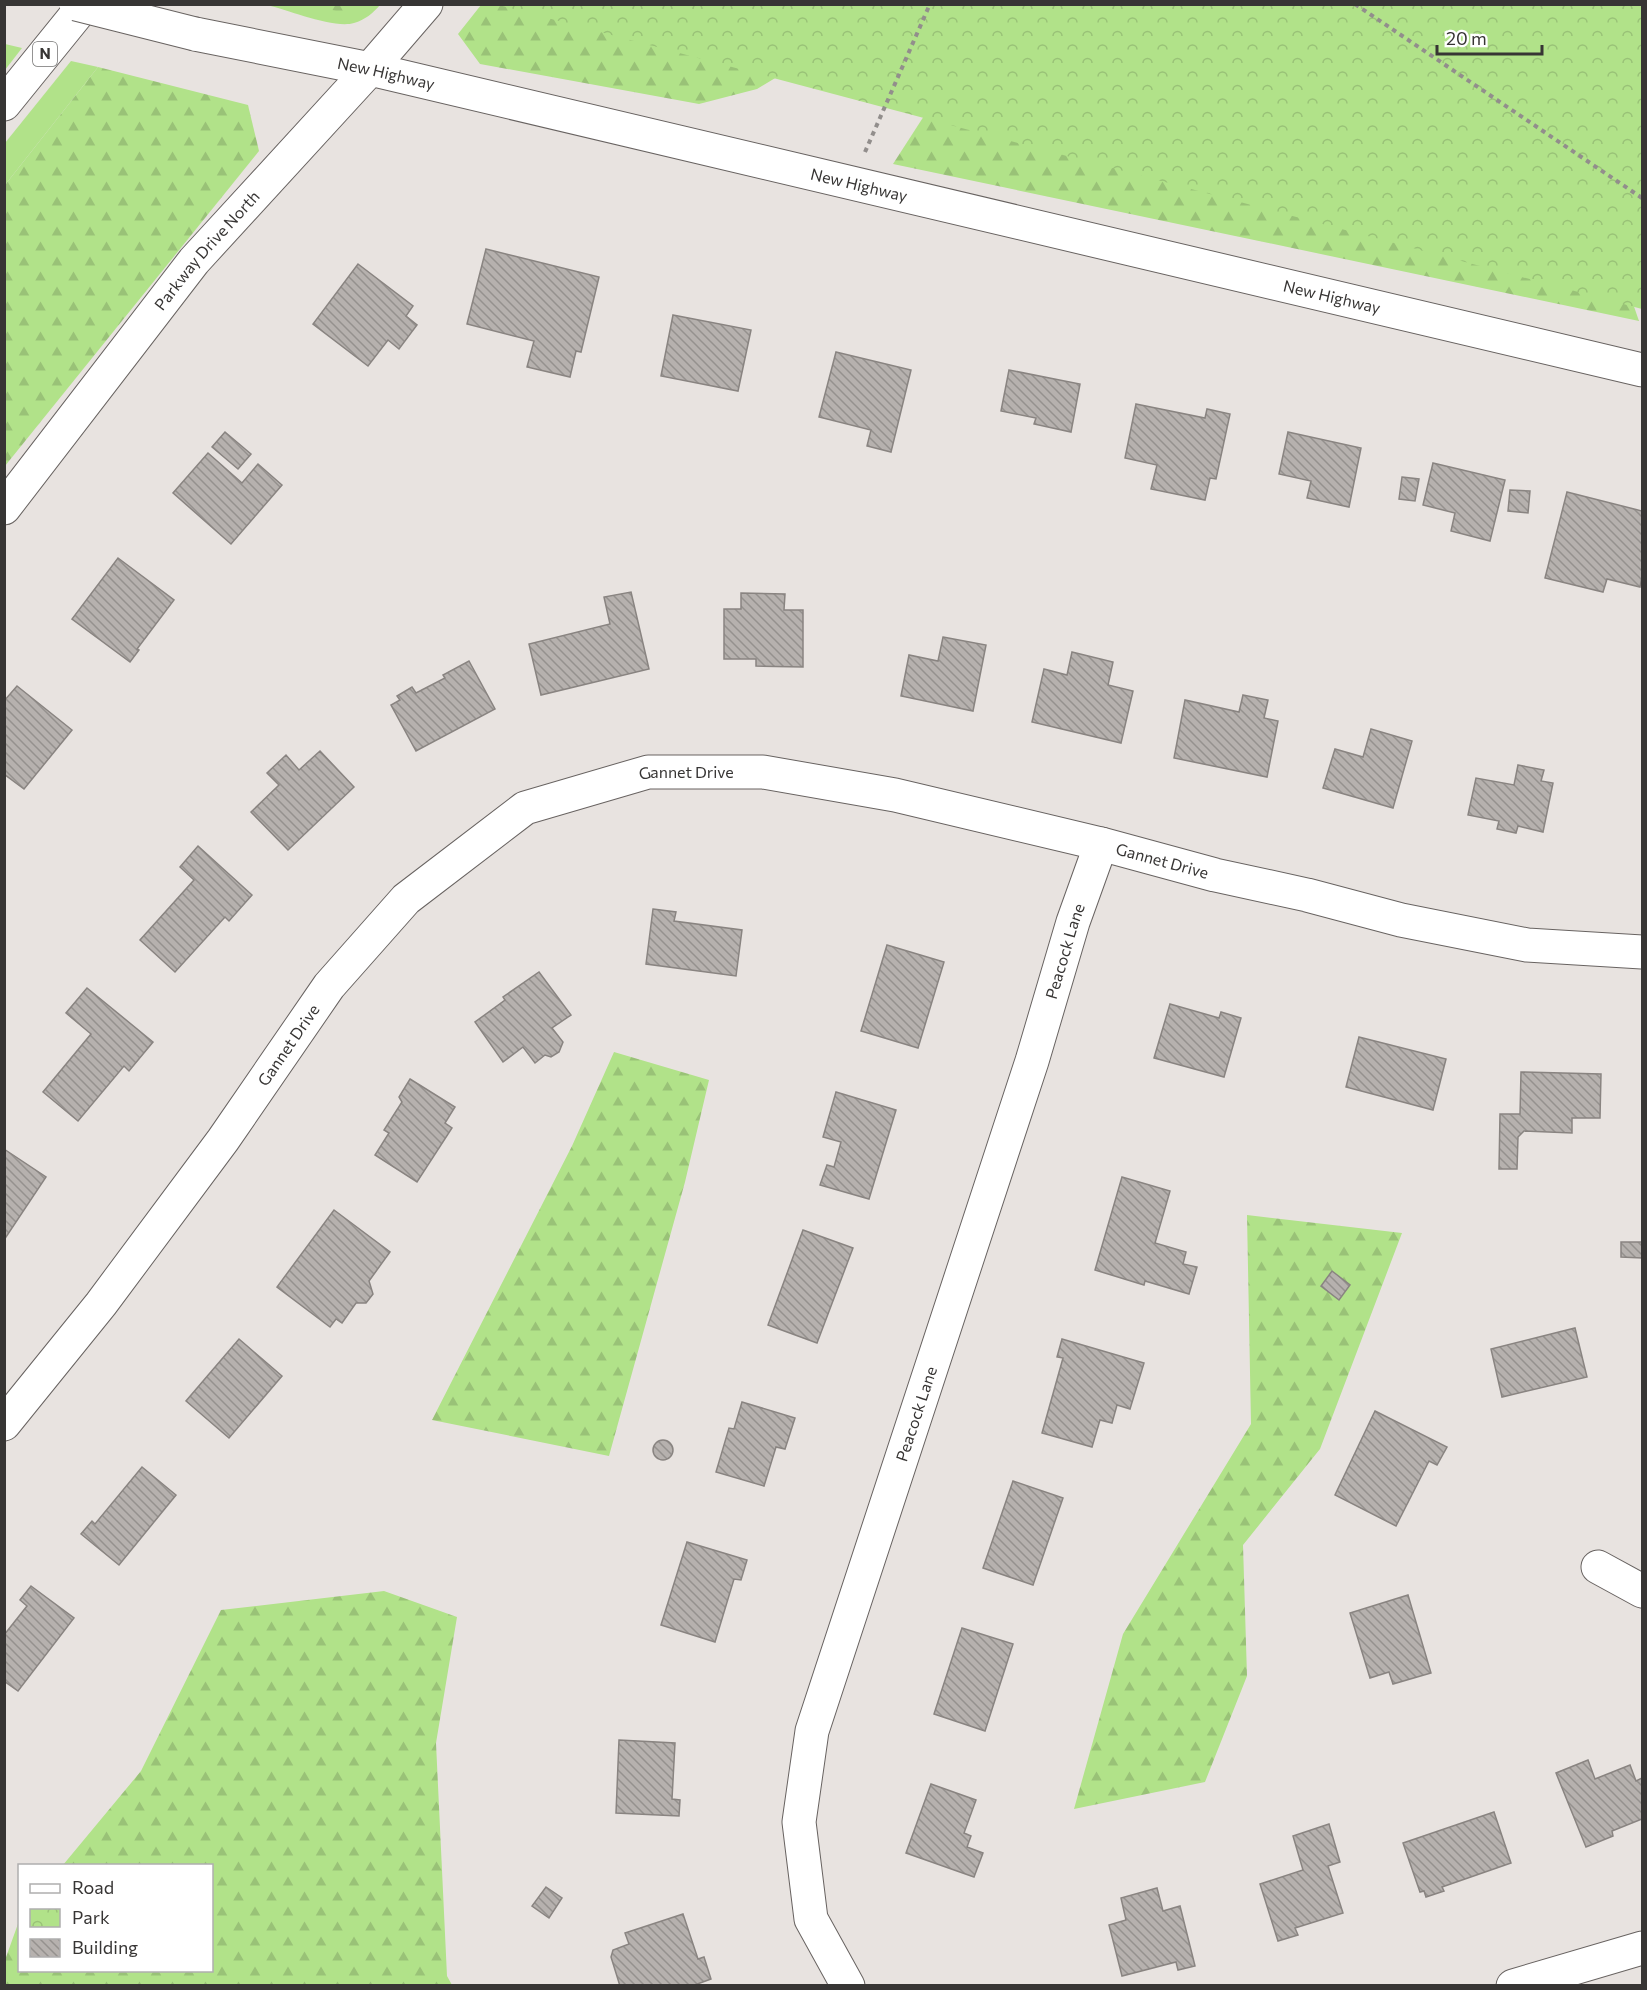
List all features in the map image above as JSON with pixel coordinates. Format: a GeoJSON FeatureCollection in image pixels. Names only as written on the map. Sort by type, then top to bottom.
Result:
{"type":"FeatureCollection","features":[{"type":"Feature","properties":{"kind":"main road","name":"New Highway"},"geometry":{"type":"LineString","coordinates":[[76,4],[195,34],[370,69],[1642,370]]}},
{"type":"Feature","properties":{"kind":"main road","name":"N"},"geometry":{"type":"LineString","coordinates":[[4,104],[85,4]]}},
{"type":"Feature","properties":{"kind":"main road","name":"Parkway Drive North"},"geometry":{"type":"LineString","coordinates":[[4,508],[194,261],[370,69],[426,4]]}},
{"type":"Feature","properties":{"kind":"main road","name":"Gannet Drive"},"geometry":{"type":"LineString","coordinates":[[4,1424],[100,1304],[223,1140],[329,986],[406,899],[525,808],[648,772],[763,772],[895,795],[1101,844],[1215,876],[1306,895],[1401,920],[1527,945],[1642,952]]}},
{"type":"Feature","properties":{"kind":"main road","name":"Peacock Lane"},"geometry":{"type":"LineString","coordinates":[[848,1986],[811,1919],[799,1822],[813,1731],[1032,1061],[1073,922],[1101,844]]}},
{"type":"Feature","properties":{"kind":"main road"},"geometry":{"type":"LineString","coordinates":[[1598,1568],[1642,1591]]}},
{"type":"Feature","properties":{"kind":"main road"},"geometry":{"type":"LineString","coordinates":[[1514,1986],[1642,1948]]}},
{"type":"Feature","properties":{"kind":"path"},"geometry":{"type":"LineString","coordinates":[[851,183],[930,4]]}},
{"type":"Feature","properties":{"kind":"path"},"geometry":{"type":"LineString","coordinates":[[1354,4],[1642,198]]}},
{"type":"Feature","properties":{"kind":"green space"},"geometry":{"type":"Polygon","coordinates":[[[365,4],[356,16],[312,5],[365,4]]]}},
{"type":"Feature","properties":{"kind":"green space"},"geometry":{"type":"Polygon","coordinates":[[[267,5],[380,5],[362,20],[345,24],[323,21],[267,5]]]}},
{"type":"Feature","properties":{"kind":"green space"},"geometry":{"type":"Polygon","coordinates":[[[481,5],[927,5],[835,42],[757,89],[699,104],[480,64],[458,34],[481,5]]]}},
{"type":"Feature","properties":{"kind":"green space"},"geometry":{"type":"Polygon","coordinates":[[[499,5],[1642,5],[1642,309],[499,5]]]}},
{"type":"Feature","properties":{"kind":"green space"},"geometry":{"type":"Polygon","coordinates":[[[993,9],[1610,237],[1639,321],[893,164],[993,9]]]}},
{"type":"Feature","properties":{"kind":"green space"},"geometry":{"type":"Polygon","coordinates":[[[4,44],[22,48],[5,70],[4,44]]]}},
{"type":"Feature","properties":{"kind":"green space"},"geometry":{"type":"Polygon","coordinates":[[[71,61],[98,67],[5,185],[5,143],[71,61]]]}},
{"type":"Feature","properties":{"kind":"green space"},"geometry":{"type":"Polygon","coordinates":[[[98,67],[248,105],[259,151],[5,466],[5,185],[98,67]]]}},
{"type":"Feature","properties":{"kind":"green space"},"geometry":{"type":"Polygon","coordinates":[[[614,1052],[709,1080],[685,1182],[609,1456],[432,1420],[572,1146],[614,1052]]]}},
{"type":"Feature","properties":{"kind":"green space"},"geometry":{"type":"Polygon","coordinates":[[[1247,1215],[1402,1233],[1320,1449],[1243,1545],[1247,1676],[1205,1782],[1074,1809],[1123,1634],[1251,1424],[1247,1215]]]}},
{"type":"Feature","properties":{"kind":"green space"},"geometry":{"type":"Polygon","coordinates":[[[384,1591],[457,1617],[436,1743],[447,1976],[452,1985],[5,1985],[5,1960],[18,1924],[18,1972],[213,1972],[213,1864],[64,1864],[141,1771],[221,1610],[384,1591]]]}},
{"type":"Feature","properties":{"kind":"building"},"geometry":{"type":"Polygon","coordinates":[[[486,249],[599,277],[581,352],[576,351],[570,377],[527,367],[534,341],[467,324],[486,249]]]}},
{"type":"Feature","properties":{"kind":"building"},"geometry":{"type":"Polygon","coordinates":[[[358,264],[413,306],[406,316],[417,325],[399,349],[388,340],[368,366],[313,324],[358,264]]]}},
{"type":"Feature","properties":{"kind":"building"},"geometry":{"type":"Polygon","coordinates":[[[673,315],[751,330],[738,391],[661,376],[673,315]]]}},
{"type":"Feature","properties":{"kind":"building"},"geometry":{"type":"Polygon","coordinates":[[[836,352],[911,370],[891,452],[867,446],[871,430],[819,417],[836,352]]]}},
{"type":"Feature","properties":{"kind":"building"},"geometry":{"type":"Polygon","coordinates":[[[1009,370],[1080,384],[1071,432],[1034,424],[1036,418],[1001,411],[1009,370]]]}},
{"type":"Feature","properties":{"kind":"building"},"geometry":{"type":"Polygon","coordinates":[[[1136,404],[1205,418],[1207,409],[1230,414],[1216,479],[1210,478],[1205,500],[1151,489],[1157,465],[1125,458],[1136,404]]]}},
{"type":"Feature","properties":{"kind":"building"},"geometry":{"type":"Polygon","coordinates":[[[225,432],[251,454],[238,469],[212,447],[225,432]]]}},
{"type":"Feature","properties":{"kind":"building"},"geometry":{"type":"Polygon","coordinates":[[[1288,432],[1361,448],[1349,507],[1307,498],[1311,481],[1279,474],[1288,432]]]}},
{"type":"Feature","properties":{"kind":"building"},"geometry":{"type":"Polygon","coordinates":[[[208,453],[242,483],[258,464],[282,485],[231,544],[173,493],[208,453]]]}},
{"type":"Feature","properties":{"kind":"building"},"geometry":{"type":"Polygon","coordinates":[[[1433,463],[1505,480],[1490,541],[1451,531],[1455,513],[1423,505],[1433,463]]]}},
{"type":"Feature","properties":{"kind":"building"},"geometry":{"type":"Polygon","coordinates":[[[1402,477],[1419,479],[1415,501],[1399,499],[1402,477]]]}},
{"type":"Feature","properties":{"kind":"building"},"geometry":{"type":"Polygon","coordinates":[[[1510,490],[1530,491],[1528,513],[1508,511],[1510,490]]]}},
{"type":"Feature","properties":{"kind":"building"},"geometry":{"type":"Polygon","coordinates":[[[1567,492],[1642,511],[1640,587],[1607,579],[1603,592],[1545,578],[1567,492]]]}},
{"type":"Feature","properties":{"kind":"building"},"geometry":{"type":"Polygon","coordinates":[[[118,558],[174,600],[137,649],[139,650],[130,662],[72,619],[118,558]]]}},
{"type":"Feature","properties":{"kind":"building"},"geometry":{"type":"Polygon","coordinates":[[[631,592],[649,669],[541,695],[529,644],[610,624],[604,597],[631,592]]]}},
{"type":"Feature","properties":{"kind":"building"},"geometry":{"type":"Polygon","coordinates":[[[741,593],[785,594],[784,610],[803,610],[803,667],[756,666],[756,659],[724,659],[724,609],[741,609],[741,593]]]}},
{"type":"Feature","properties":{"kind":"building"},"geometry":{"type":"Polygon","coordinates":[[[943,637],[986,645],[973,711],[901,696],[909,655],[938,661],[943,637]]]}},
{"type":"Feature","properties":{"kind":"building"},"geometry":{"type":"Polygon","coordinates":[[[1072,652],[1113,662],[1108,685],[1133,691],[1121,743],[1032,722],[1044,669],[1067,675],[1072,652]]]}},
{"type":"Feature","properties":{"kind":"building"},"geometry":{"type":"Polygon","coordinates":[[[469,661],[495,709],[416,751],[391,705],[400,700],[397,696],[412,687],[416,693],[445,678],[443,675],[469,661]]]}},
{"type":"Feature","properties":{"kind":"building"},"geometry":{"type":"Polygon","coordinates":[[[17,686],[72,730],[24,789],[4,774],[4,701],[17,686]]]}},
{"type":"Feature","properties":{"kind":"building"},"geometry":{"type":"Polygon","coordinates":[[[1243,695],[1268,700],[1264,718],[1278,721],[1267,777],[1174,758],[1185,700],[1239,712],[1243,695]]]}},
{"type":"Feature","properties":{"kind":"building"},"geometry":{"type":"Polygon","coordinates":[[[1371,729],[1412,741],[1393,808],[1323,788],[1335,749],[1363,757],[1371,729]]]}},
{"type":"Feature","properties":{"kind":"building"},"geometry":{"type":"Polygon","coordinates":[[[320,751],[354,787],[288,850],[251,812],[279,785],[267,773],[286,755],[299,770],[320,751]]]}},
{"type":"Feature","properties":{"kind":"building"},"geometry":{"type":"Polygon","coordinates":[[[1518,765],[1544,770],[1541,781],[1553,783],[1543,832],[1518,826],[1516,833],[1497,829],[1499,821],[1468,815],[1476,778],[1514,785],[1518,765]]]}},
{"type":"Feature","properties":{"kind":"building"},"geometry":{"type":"Polygon","coordinates":[[[198,846],[252,895],[229,921],[225,917],[175,972],[140,940],[194,880],[180,867],[198,846]]]}},
{"type":"Feature","properties":{"kind":"building"},"geometry":{"type":"Polygon","coordinates":[[[653,909],[676,912],[674,921],[742,930],[736,976],[646,964],[653,909]]]}},
{"type":"Feature","properties":{"kind":"building"},"geometry":{"type":"Polygon","coordinates":[[[887,945],[944,962],[918,1048],[861,1031],[887,945]]]}},
{"type":"Feature","properties":{"kind":"building"},"geometry":{"type":"Polygon","coordinates":[[[539,972],[571,1015],[552,1028],[563,1042],[559,1052],[551,1057],[545,1055],[535,1063],[523,1047],[503,1062],[475,1022],[505,1000],[503,997],[539,972]]]}},
{"type":"Feature","properties":{"kind":"building"},"geometry":{"type":"Polygon","coordinates":[[[87,988],[153,1042],[129,1071],[124,1066],[78,1121],[43,1092],[91,1034],[66,1013],[87,988]]]}},
{"type":"Feature","properties":{"kind":"building"},"geometry":{"type":"Polygon","coordinates":[[[1170,1004],[1219,1018],[1221,1012],[1241,1018],[1224,1077],[1154,1058],[1170,1004]]]}},
{"type":"Feature","properties":{"kind":"building"},"geometry":{"type":"Polygon","coordinates":[[[1359,1037],[1446,1059],[1433,1110],[1346,1087],[1359,1037]]]}},
{"type":"Feature","properties":{"kind":"building"},"geometry":{"type":"Polygon","coordinates":[[[1521,1072],[1601,1074],[1600,1118],[1572,1118],[1572,1133],[1524,1131],[1518,1137],[1517,1169],[1499,1169],[1500,1114],[1520,1114],[1521,1072]]]}},
{"type":"Feature","properties":{"kind":"building"},"geometry":{"type":"Polygon","coordinates":[[[410,1079],[455,1107],[445,1123],[452,1128],[417,1182],[375,1155],[389,1133],[384,1130],[402,1102],[399,1097],[410,1079]]]}},
{"type":"Feature","properties":{"kind":"building"},"geometry":{"type":"Polygon","coordinates":[[[836,1092],[896,1110],[869,1199],[820,1185],[827,1165],[834,1167],[841,1142],[823,1137],[836,1092]]]}},
{"type":"Feature","properties":{"kind":"building"},"geometry":{"type":"Polygon","coordinates":[[[4,1149],[46,1177],[4,1240],[4,1149]]]}},
{"type":"Feature","properties":{"kind":"building"},"geometry":{"type":"Polygon","coordinates":[[[1122,1177],[1170,1191],[1155,1243],[1186,1252],[1183,1264],[1197,1267],[1189,1294],[1145,1281],[1144,1285],[1095,1270],[1122,1177]]]}},
{"type":"Feature","properties":{"kind":"building"},"geometry":{"type":"Polygon","coordinates":[[[334,1210],[390,1252],[369,1281],[373,1294],[366,1303],[356,1303],[342,1323],[336,1319],[330,1327],[277,1287],[334,1210]]]}},
{"type":"Feature","properties":{"kind":"building"},"geometry":{"type":"Polygon","coordinates":[[[803,1230],[853,1248],[817,1343],[768,1325],[803,1230]]]}},
{"type":"Feature","properties":{"kind":"building"},"geometry":{"type":"Polygon","coordinates":[[[1621,1242],[1642,1242],[1642,1258],[1621,1257],[1621,1242]]]}},
{"type":"Feature","properties":{"kind":"building"},"geometry":{"type":"Polygon","coordinates":[[[1332,1271],[1350,1285],[1339,1300],[1321,1286],[1332,1271]]]}},
{"type":"Feature","properties":{"kind":"building"},"geometry":{"type":"Polygon","coordinates":[[[1575,1328],[1587,1377],[1502,1397],[1491,1349],[1575,1328]]]}},
{"type":"Feature","properties":{"kind":"building"},"geometry":{"type":"Polygon","coordinates":[[[239,1339],[282,1376],[229,1438],[186,1401],[239,1339]]]}},
{"type":"Feature","properties":{"kind":"building"},"geometry":{"type":"Polygon","coordinates":[[[1062,1339],[1144,1363],[1130,1409],[1117,1405],[1112,1423],[1100,1420],[1092,1447],[1042,1433],[1063,1358],[1057,1357],[1062,1339]]]}},
{"type":"Feature","properties":{"kind":"building"},"geometry":{"type":"Polygon","coordinates":[[[742,1402],[795,1418],[785,1449],[776,1447],[764,1486],[716,1472],[729,1428],[734,1429],[742,1402]]]}},
{"type":"Feature","properties":{"kind":"building"},"geometry":{"type":"Polygon","coordinates":[[[1375,1411],[1447,1447],[1437,1465],[1429,1461],[1396,1526],[1335,1495],[1375,1411]]]}},
{"type":"Feature","properties":{"kind":"building"},"geometry":{"type":"Polygon","coordinates":[[[659,1440],[667,1440],[673,1446],[673,1454],[667,1460],[659,1460],[653,1454],[653,1446],[659,1440]]]}},
{"type":"Feature","properties":{"kind":"building"},"geometry":{"type":"Polygon","coordinates":[[[142,1467],[176,1495],[119,1565],[81,1534],[92,1521],[95,1524],[142,1467]]]}},
{"type":"Feature","properties":{"kind":"building"},"geometry":{"type":"Polygon","coordinates":[[[1013,1481],[1063,1498],[1033,1585],[983,1568],[1013,1481]]]}},
{"type":"Feature","properties":{"kind":"building"},"geometry":{"type":"Polygon","coordinates":[[[687,1542],[747,1560],[741,1580],[734,1579],[715,1642],[661,1625],[687,1542]]]}},
{"type":"Feature","properties":{"kind":"building"},"geometry":{"type":"Polygon","coordinates":[[[31,1586],[74,1618],[18,1691],[4,1681],[4,1635],[27,1606],[20,1600],[31,1586]]]}},
{"type":"Feature","properties":{"kind":"building"},"geometry":{"type":"Polygon","coordinates":[[[1408,1595],[1431,1673],[1393,1684],[1389,1672],[1370,1678],[1350,1613],[1408,1595]]]}},
{"type":"Feature","properties":{"kind":"building"},"geometry":{"type":"Polygon","coordinates":[[[962,1628],[1013,1644],[985,1731],[934,1714],[962,1628]]]}},
{"type":"Feature","properties":{"kind":"building"},"geometry":{"type":"Polygon","coordinates":[[[619,1740],[675,1743],[672,1799],[680,1800],[679,1816],[616,1813],[619,1740]]]}},
{"type":"Feature","properties":{"kind":"building"},"geometry":{"type":"Polygon","coordinates":[[[1588,1760],[1595,1779],[1630,1765],[1636,1781],[1642,1778],[1642,1819],[1612,1831],[1613,1836],[1586,1847],[1556,1773],[1588,1760]]]}},
{"type":"Feature","properties":{"kind":"building"},"geometry":{"type":"Polygon","coordinates":[[[931,1784],[976,1800],[964,1833],[971,1836],[967,1847],[983,1853],[974,1877],[906,1853],[931,1784]]]}},
{"type":"Feature","properties":{"kind":"building"},"geometry":{"type":"Polygon","coordinates":[[[1494,1812],[1511,1863],[1442,1887],[1444,1891],[1426,1897],[1424,1891],[1420,1892],[1403,1843],[1494,1812]]]}},
{"type":"Feature","properties":{"kind":"building"},"geometry":{"type":"Polygon","coordinates":[[[1329,1824],[1340,1862],[1328,1866],[1343,1913],[1295,1928],[1298,1935],[1278,1941],[1260,1884],[1303,1870],[1293,1836],[1329,1824]]]}},
{"type":"Feature","properties":{"kind":"building"},"geometry":{"type":"Polygon","coordinates":[[[546,1887],[562,1898],[549,1918],[532,1906],[546,1887]]]}},
{"type":"Feature","properties":{"kind":"building"},"geometry":{"type":"Polygon","coordinates":[[[1157,1888],[1163,1911],[1180,1906],[1195,1966],[1178,1970],[1176,1962],[1122,1976],[1109,1925],[1126,1920],[1121,1898],[1157,1888]]]}},
{"type":"Feature","properties":{"kind":"building"},"geometry":{"type":"Polygon","coordinates":[[[683,1914],[698,1959],[704,1957],[711,1979],[692,1986],[620,1986],[611,1957],[613,1950],[629,1944],[625,1933],[683,1914]]]}}]}
